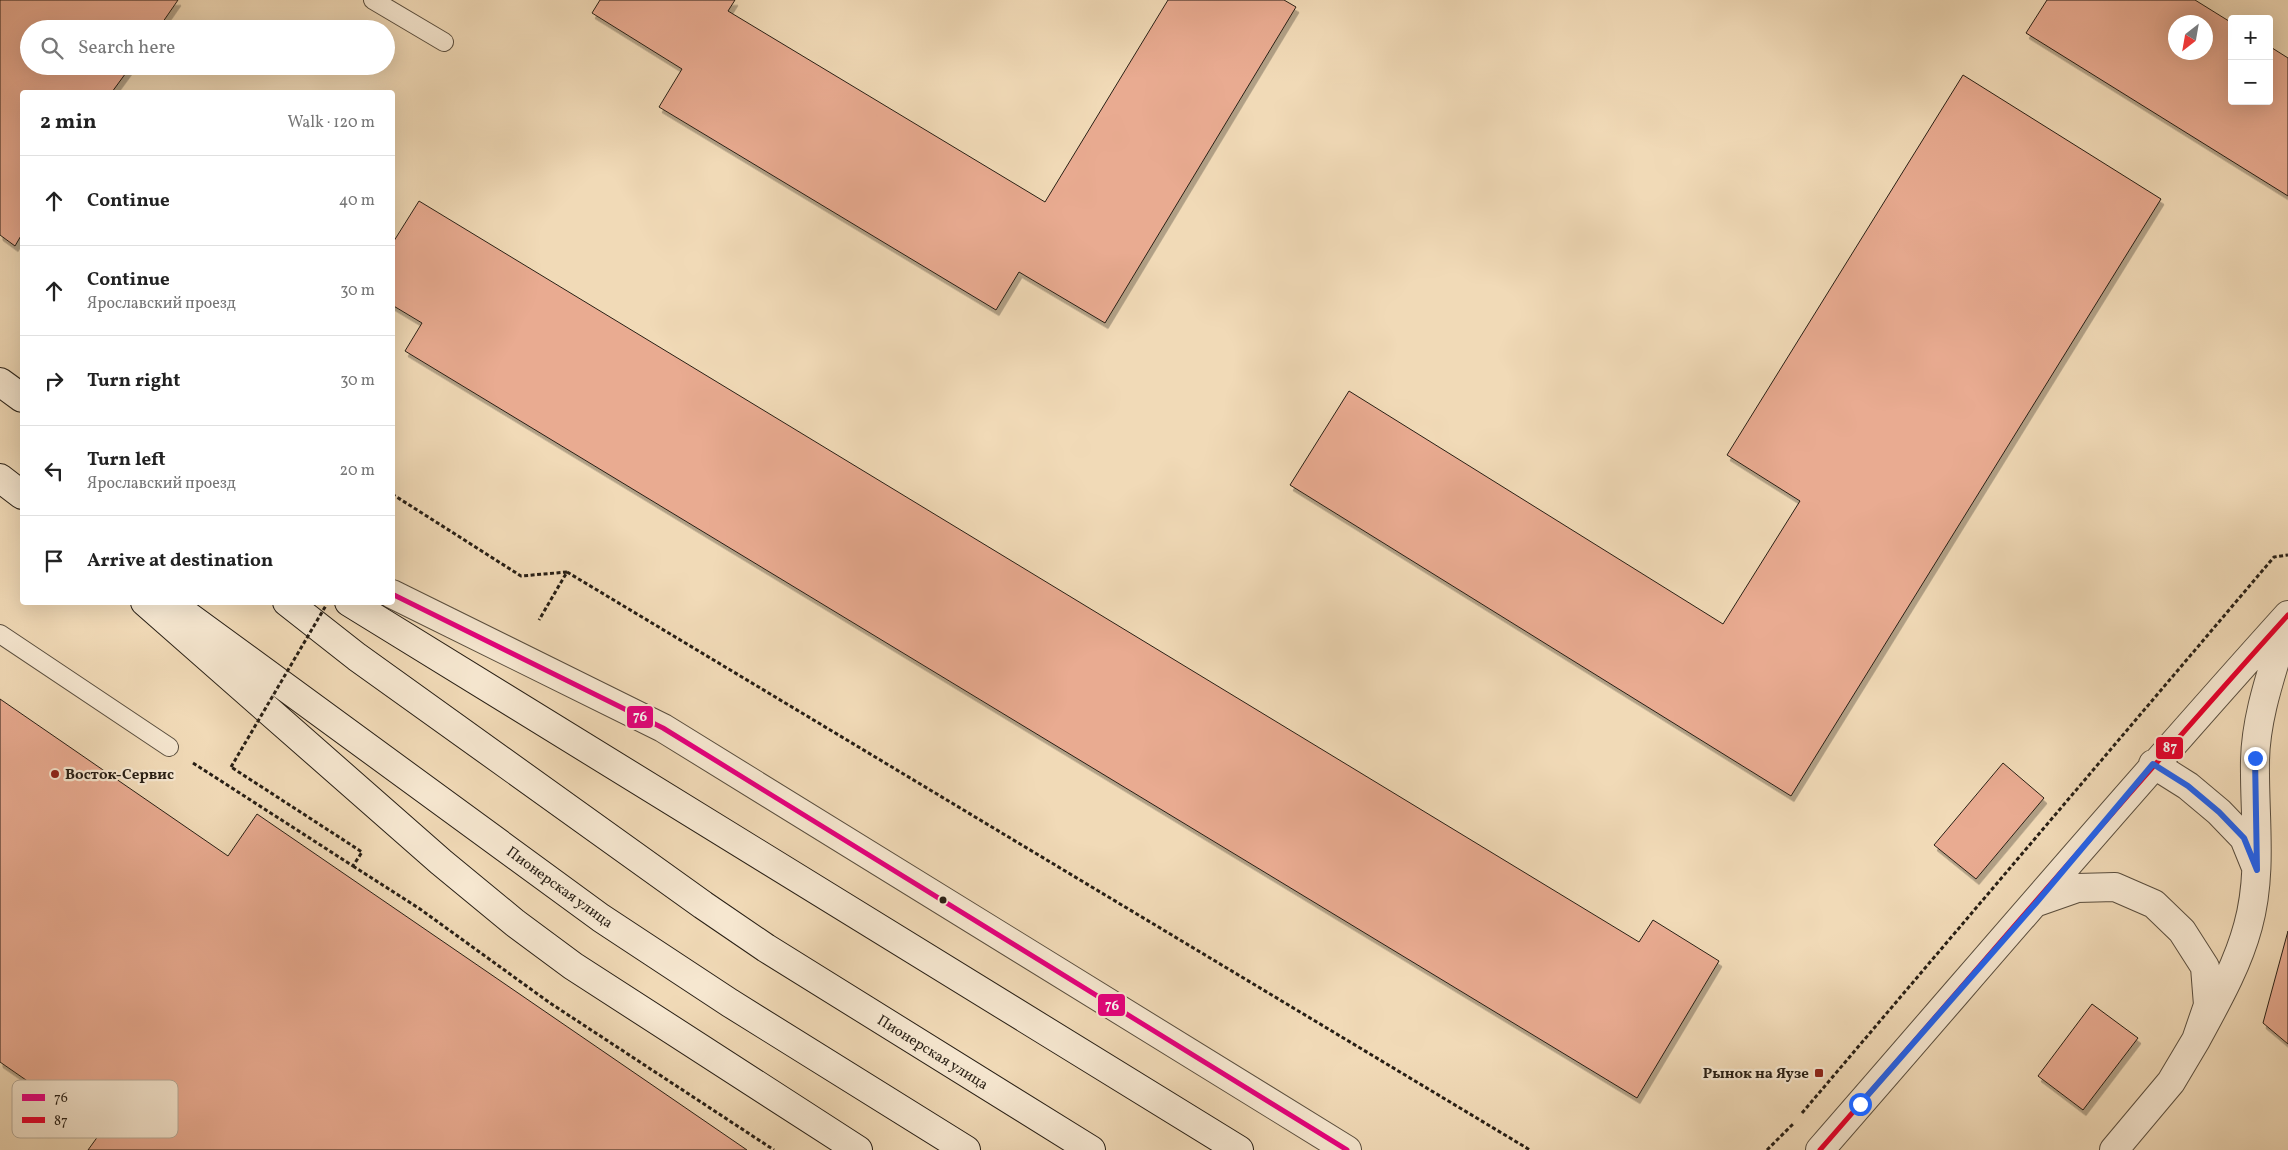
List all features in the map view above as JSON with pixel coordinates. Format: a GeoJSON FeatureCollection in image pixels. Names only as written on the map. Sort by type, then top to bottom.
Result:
{"type":"FeatureCollection","features":[{"type":"Feature","properties":{"kind":"main road"},"geometry":{"type":"LineString","coordinates":[[0,382],[20,397]]}},
{"type":"Feature","properties":{"kind":"main road"},"geometry":{"type":"LineString","coordinates":[[0,478],[20,493]]}},
{"type":"Feature","properties":{"kind":"main road"},"geometry":{"type":"LineString","coordinates":[[395,595],[663,728],[1346,1150]]}},
{"type":"Feature","properties":{"kind":"main road"},"geometry":{"type":"LineString","coordinates":[[148,605],[441,862],[516,923],[572,966],[858,1150]]}},
{"type":"Feature","properties":{"kind":"main road","name":"Пионерская улица"},"geometry":{"type":"LineString","coordinates":[[173,605],[601,918],[730,1003],[966,1150]]}},
{"type":"Feature","properties":{"kind":"main road","name":"Пионерская улица"},"geometry":{"type":"LineString","coordinates":[[291,605],[365,663],[647,867],[766,948],[1091,1150]]}},
{"type":"Feature","properties":{"kind":"main road"},"geometry":{"type":"LineString","coordinates":[[355,605],[1239,1150]]}},
{"type":"Feature","properties":{"kind":"main road"},"geometry":{"type":"LineString","coordinates":[[1820,1150],[2036,903],[2153,764],[2288,614]]}},
{"type":"Feature","properties":{"kind":"main road"},"geometry":{"type":"LineString","coordinates":[[2114,1150],[2171,1082],[2232,974],[2248,925],[2257,870],[2255,758],[2264,700],[2282,638],[2288,629]]}},
{"type":"Feature","properties":{"kind":"main road"},"geometry":{"type":"LineString","coordinates":[[2153,764],[2188,786],[2244,838],[2257,870]]}},
{"type":"Feature","properties":{"kind":"main road"},"geometry":{"type":"LineString","coordinates":[[2036,903],[2077,888],[2115,887],[2154,904],[2182,931],[2205,967],[2208,1005],[2196,1040]]}},
{"type":"Feature","properties":{"kind":"lane"},"geometry":{"type":"LineString","coordinates":[[373,0],[444,42]]}},
{"type":"Feature","properties":{"kind":"lane"},"geometry":{"type":"LineString","coordinates":[[0,634],[169,747]]}},
{"type":"Feature","properties":{"kind":"path"},"geometry":{"type":"LineString","coordinates":[[395,496],[521,576],[567,572],[1530,1150]]}},
{"type":"Feature","properties":{"kind":"path"},"geometry":{"type":"LineString","coordinates":[[1801,1114],[2274,556],[2288,555]]}},
{"type":"Feature","properties":{"kind":"path"},"geometry":{"type":"LineString","coordinates":[[539,620],[567,572]]}},
{"type":"Feature","properties":{"kind":"path"},"geometry":{"type":"LineString","coordinates":[[326,605],[231,767],[362,852],[353,866]]}},
{"type":"Feature","properties":{"kind":"path"},"geometry":{"type":"LineString","coordinates":[[169,747],[420,909],[550,1003],[774,1150]]}},
{"type":"Feature","properties":{"kind":"path"},"geometry":{"type":"LineString","coordinates":[[1767,1150],[1795,1121]]}},
{"type":"Feature","properties":{"kind":"building"},"geometry":{"type":"Polygon","coordinates":[[[0,0],[178,0],[164,20],[20,20],[20,75],[124,75],[113,90],[20,90],[20,237],[15,246],[0,235],[0,0]]]}},
{"type":"Feature","properties":{"kind":"building"},"geometry":{"type":"Polygon","coordinates":[[[600,0],[735,0],[728,11],[1045,202],[1168,0],[1284,0],[1296,7],[1105,323],[1019,272],[996,310],[659,107],[682,69],[592,13],[600,0]]]}},
{"type":"Feature","properties":{"kind":"building"},"geometry":{"type":"Polygon","coordinates":[[[2047,0],[2195,0],[2228,21],[2228,105],[2273,105],[2273,49],[2288,58],[2288,196],[2026,33],[2047,0]]]}},
{"type":"Feature","properties":{"kind":"building"},"geometry":{"type":"Polygon","coordinates":[[[1963,75],[2161,199],[1791,796],[1290,485],[1349,391],[1723,624],[1800,501],[1727,455],[1963,75]]]}},
{"type":"Feature","properties":{"kind":"building"},"geometry":{"type":"Polygon","coordinates":[[[419,201],[1639,942],[1653,920],[1719,961],[1637,1098],[405,351],[422,323],[395,307],[395,239],[419,201]]]}},
{"type":"Feature","properties":{"kind":"building"},"geometry":{"type":"Polygon","coordinates":[[[0,699],[228,856],[257,814],[747,1150],[88,1150],[97,1138],[178,1138],[178,1080],[26,1080],[0,1062],[0,699]]]}},
{"type":"Feature","properties":{"kind":"building"},"geometry":{"type":"Polygon","coordinates":[[[2003,763],[2044,798],[1976,879],[1934,845],[2003,763]]]}},
{"type":"Feature","properties":{"kind":"building"},"geometry":{"type":"Polygon","coordinates":[[[2288,931],[2288,1044],[2263,1023],[2288,931]]]}},
{"type":"Feature","properties":{"kind":"building"},"geometry":{"type":"Polygon","coordinates":[[[2092,1004],[2138,1038],[2083,1110],[2038,1076],[2092,1004]]]}},
{"type":"Feature","properties":{"kind":"transit line","name":"76"},"geometry":{"type":"LineString","coordinates":[[395,595],[663,728],[1347,1150]]}},
{"type":"Feature","properties":{"kind":"transit line","name":"87"},"geometry":{"type":"LineString","coordinates":[[1820,1150],[2111,814],[2288,615]]}},
{"type":"Feature","properties":{"kind":"place","name":"Восток-Сервис"},"geometry":{"type":"Point","coordinates":[55,774]}},
{"type":"Feature","properties":{"kind":"place","name":"Рынок на Яузе"},"geometry":{"type":"Point","coordinates":[1819,1073]}},
{"type":"Feature","properties":{"kind":"route"},"geometry":{"type":"LineString","coordinates":[[1860,1104],[2036,903],[2153,764],[2188,786],[2219,812],[2244,838],[2257,870],[2255,758]]}}]}
